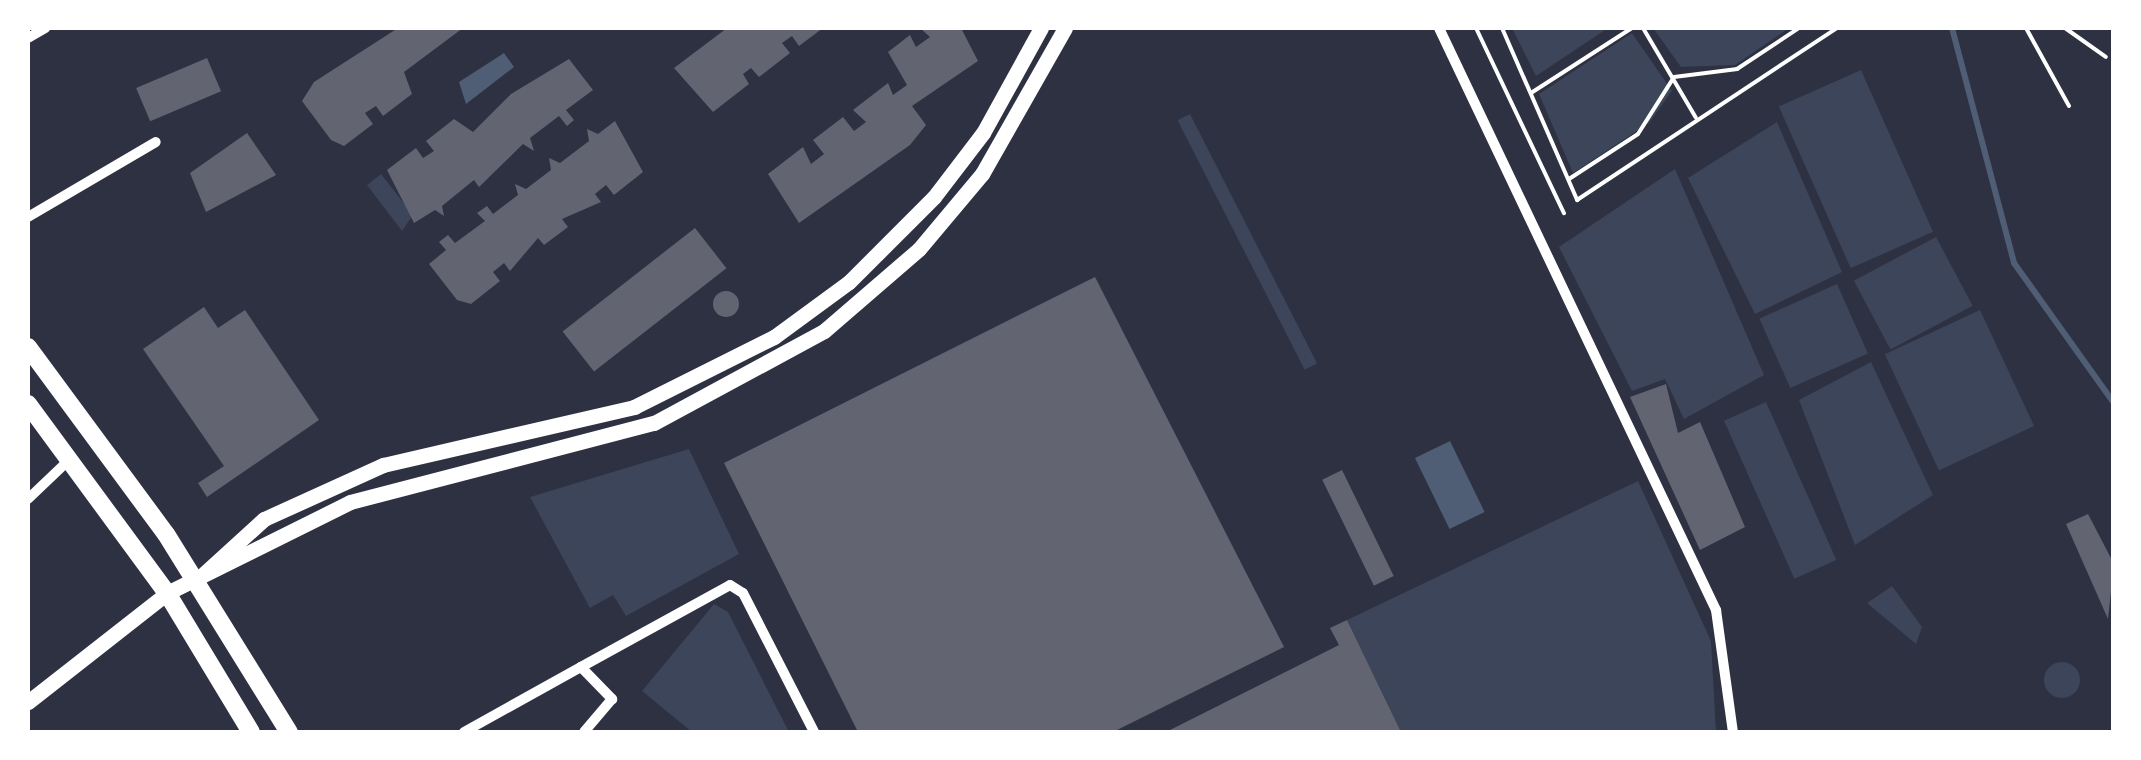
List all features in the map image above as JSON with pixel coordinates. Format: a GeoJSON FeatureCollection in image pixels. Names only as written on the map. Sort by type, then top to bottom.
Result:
{"type":"FeatureCollection","features":[{"type":"Feature","properties":{"kind":"main road"},"geometry":{"type":"LineString","coordinates":[[28,347],[196,582],[289,732]]}},
{"type":"Feature","properties":{"kind":"main road"},"geometry":{"type":"LineString","coordinates":[[28,404],[167,593],[251,732]]}},
{"type":"Feature","properties":{"kind":"street"},"geometry":{"type":"LineString","coordinates":[[28,38],[45,28]]}},
{"type":"Feature","properties":{"kind":"street"},"geometry":{"type":"LineString","coordinates":[[196,582],[264,519],[384,466],[634,407],[774,337],[849,282],[934,197],[982,134],[1041,28]]}},
{"type":"Feature","properties":{"kind":"street"},"geometry":{"type":"LineString","coordinates":[[28,702],[167,593],[196,582],[350,502],[620,435],[798,348],[864,299],[952,212],[1005,142],[1065,28]]}},
{"type":"Feature","properties":{"kind":"street"},"geometry":{"type":"LineString","coordinates":[[1439,28],[1716,610],[1733,732]]}},
{"type":"Feature","properties":{"kind":"street"},"geometry":{"type":"LineString","coordinates":[[28,217],[156,142]]}},
{"type":"Feature","properties":{"kind":"street"},"geometry":{"type":"LineString","coordinates":[[28,499],[70,459]]}},
{"type":"Feature","properties":{"kind":"street"},"geometry":{"type":"LineString","coordinates":[[464,732],[730,585],[743,593],[814,732]]}},
{"type":"Feature","properties":{"kind":"street"},"geometry":{"type":"LineString","coordinates":[[581,667],[612,699],[584,732]]}},
{"type":"Feature","properties":{"kind":"path"},"geometry":{"type":"LineString","coordinates":[[1476,28],[1564,213]]}},
{"type":"Feature","properties":{"kind":"path"},"geometry":{"type":"LineString","coordinates":[[1502,28],[1577,200],[1837,28]]}},
{"type":"Feature","properties":{"kind":"path"},"geometry":{"type":"LineString","coordinates":[[1529,94],[1632,28]]}},
{"type":"Feature","properties":{"kind":"path"},"geometry":{"type":"LineString","coordinates":[[1643,28],[1697,119]]}},
{"type":"Feature","properties":{"kind":"path"},"geometry":{"type":"LineString","coordinates":[[1674,77],[1736,69],[1798,28]]}},
{"type":"Feature","properties":{"kind":"path"},"geometry":{"type":"LineString","coordinates":[[2026,28],[2069,106]]}},
{"type":"Feature","properties":{"kind":"path"},"geometry":{"type":"LineString","coordinates":[[2065,28],[2106,57]]}},
{"type":"Feature","properties":{"kind":"path"},"geometry":{"type":"LineString","coordinates":[[1568,180],[1638,134],[1674,77]]}},
{"type":"Feature","properties":{"kind":"shaded area"},"geometry":{"type":"Polygon","coordinates":[[[1512,28],[1608,28],[1536,76],[1512,28]]]}},
{"type":"Feature","properties":{"kind":"shaded area"},"geometry":{"type":"Polygon","coordinates":[[[1653,28],[1789,28],[1735,65],[1681,67],[1653,28]]]}},
{"type":"Feature","properties":{"kind":"shaded area"},"geometry":{"type":"Polygon","coordinates":[[[1632,33],[1672,91],[1649,123],[1573,173],[1539,94],[1632,33]]]}},
{"type":"Feature","properties":{"kind":"shaded area"},"geometry":{"type":"Polygon","coordinates":[[[504,53],[514,67],[466,104],[459,82],[504,53]]]}},
{"type":"Feature","properties":{"kind":"shaded area"},"geometry":{"type":"Polygon","coordinates":[[[1861,70],[1933,232],[1851,268],[1779,107],[1861,70]]]}},
{"type":"Feature","properties":{"kind":"shaded area"},"geometry":{"type":"Polygon","coordinates":[[[1190,114],[1317,363],[1305,370],[1178,120],[1190,114]]]}},
{"type":"Feature","properties":{"kind":"shaded area"},"geometry":{"type":"Polygon","coordinates":[[[1777,122],[1842,272],[1755,314],[1688,178],[1777,122]]]}},
{"type":"Feature","properties":{"kind":"shaded area"},"geometry":{"type":"Polygon","coordinates":[[[1675,169],[1764,375],[1684,419],[1665,379],[1632,391],[1559,247],[1675,169]]]}},
{"type":"Feature","properties":{"kind":"shaded area"},"geometry":{"type":"Polygon","coordinates":[[[381,174],[413,215],[402,231],[367,185],[381,174]]]}},
{"type":"Feature","properties":{"kind":"shaded area"},"geometry":{"type":"Polygon","coordinates":[[[1936,237],[1973,306],[1891,350],[1854,281],[1936,237]]]}},
{"type":"Feature","properties":{"kind":"shaded area"},"geometry":{"type":"Polygon","coordinates":[[[1837,284],[1868,353],[1790,388],[1759,319],[1837,284]]]}},
{"type":"Feature","properties":{"kind":"shaded area"},"geometry":{"type":"Polygon","coordinates":[[[1980,310],[2034,426],[1939,470],[1885,354],[1980,310]]]}},
{"type":"Feature","properties":{"kind":"shaded area"},"geometry":{"type":"Polygon","coordinates":[[[1871,362],[1933,495],[1855,545],[1799,400],[1871,362]]]}},
{"type":"Feature","properties":{"kind":"shaded area"},"geometry":{"type":"Polygon","coordinates":[[[1766,402],[1836,560],[1794,579],[1724,421],[1766,402]]]}},
{"type":"Feature","properties":{"kind":"shaded area"},"geometry":{"type":"Polygon","coordinates":[[[1450,441],[1485,512],[1450,529],[1415,458],[1450,441]]]}},
{"type":"Feature","properties":{"kind":"shaded area"},"geometry":{"type":"Polygon","coordinates":[[[689,449],[739,554],[626,616],[613,595],[590,608],[530,497],[689,449]]]}},
{"type":"Feature","properties":{"kind":"shaded area"},"geometry":{"type":"Polygon","coordinates":[[[1638,481],[1711,641],[1716,732],[1401,732],[1347,620],[1638,481]]]}},
{"type":"Feature","properties":{"kind":"shaded area"},"geometry":{"type":"Polygon","coordinates":[[[1892,586],[1922,627],[1916,644],[1867,603],[1892,586]]]}},
{"type":"Feature","properties":{"kind":"shaded area"},"geometry":{"type":"Polygon","coordinates":[[[714,604],[728,612],[789,732],[692,732],[642,691],[714,604]]]}},
{"type":"Feature","properties":{"kind":"shaded area"},"geometry":{"type":"Polygon","coordinates":[[[2062,662],[2075,667],[2080,680],[2075,693],[2062,698],[2049,693],[2044,680],[2049,667],[2062,662]]]}},
{"type":"Feature","properties":{"kind":"building"},"geometry":{"type":"Polygon","coordinates":[[[398,28],[463,28],[404,72],[412,94],[383,116],[376,106],[365,113],[373,124],[344,146],[331,140],[302,101],[314,82],[398,28]]]}},
{"type":"Feature","properties":{"kind":"building"},"geometry":{"type":"Polygon","coordinates":[[[727,28],[823,28],[799,46],[792,36],[782,43],[790,53],[759,77],[751,68],[743,74],[749,84],[713,112],[674,68],[727,28]]]}},
{"type":"Feature","properties":{"kind":"building"},"geometry":{"type":"Polygon","coordinates":[[[920,28],[961,28],[978,61],[912,106],[926,125],[910,145],[799,223],[768,174],[803,147],[811,164],[824,154],[813,140],[843,117],[854,131],[866,122],[853,110],[888,83],[893,95],[907,85],[888,52],[910,35],[916,47],[930,37],[920,28]]]}},
{"type":"Feature","properties":{"kind":"building"},"geometry":{"type":"Polygon","coordinates":[[[207,58],[221,91],[150,121],[136,88],[207,58]]]}},
{"type":"Feature","properties":{"kind":"building"},"geometry":{"type":"Polygon","coordinates":[[[569,59],[593,90],[566,110],[574,120],[567,126],[559,116],[530,138],[534,151],[523,144],[479,187],[474,180],[442,206],[444,216],[435,210],[414,223],[387,170],[416,148],[423,158],[434,151],[426,141],[454,119],[473,132],[511,94],[569,59]]]}},
{"type":"Feature","properties":{"kind":"building"},"geometry":{"type":"Polygon","coordinates":[[[615,121],[643,172],[614,195],[606,185],[595,194],[601,202],[562,219],[568,227],[544,245],[538,238],[510,271],[504,263],[493,272],[500,281],[471,304],[457,300],[429,264],[446,250],[439,242],[448,235],[455,243],[485,221],[477,213],[487,206],[493,214],[518,195],[515,184],[526,189],[551,170],[549,158],[560,163],[589,141],[587,129],[598,134],[615,121]]]}},
{"type":"Feature","properties":{"kind":"building"},"geometry":{"type":"Polygon","coordinates":[[[247,133],[276,175],[206,212],[190,173],[247,133]]]}},
{"type":"Feature","properties":{"kind":"building"},"geometry":{"type":"Polygon","coordinates":[[[695,228],[726,268],[594,372],[563,331],[695,228]]]}},
{"type":"Feature","properties":{"kind":"building"},"geometry":{"type":"Polygon","coordinates":[[[1095,277],[1284,647],[1113,732],[858,732],[724,463],[1095,277]]]}},
{"type":"Feature","properties":{"kind":"building"},"geometry":{"type":"Polygon","coordinates":[[[726,291],[735,295],[739,304],[735,313],[726,317],[717,313],[713,304],[717,295],[726,291]]]}},
{"type":"Feature","properties":{"kind":"building"},"geometry":{"type":"Polygon","coordinates":[[[204,307],[218,328],[245,310],[319,420],[207,497],[198,483],[224,466],[143,349],[204,307]]]}},
{"type":"Feature","properties":{"kind":"building"},"geometry":{"type":"Polygon","coordinates":[[[1666,384],[1678,433],[1700,422],[1745,527],[1700,550],[1630,397],[1666,384]]]}},
{"type":"Feature","properties":{"kind":"building"},"geometry":{"type":"Polygon","coordinates":[[[1342,470],[1394,576],[1374,586],[1322,480],[1342,470]]]}},
{"type":"Feature","properties":{"kind":"building"},"geometry":{"type":"Polygon","coordinates":[[[2088,514],[2114,564],[2108,619],[2066,524],[2088,514]]]}},
{"type":"Feature","properties":{"kind":"building"},"geometry":{"type":"Polygon","coordinates":[[[1347,620],[1401,732],[1166,732],[1339,645],[1330,628],[1347,620]]]}},
{"type":"Feature","properties":{"kind":"waterway"},"geometry":{"type":"LineString","coordinates":[[1952,28],[2014,263],[2114,403]]}}]}
